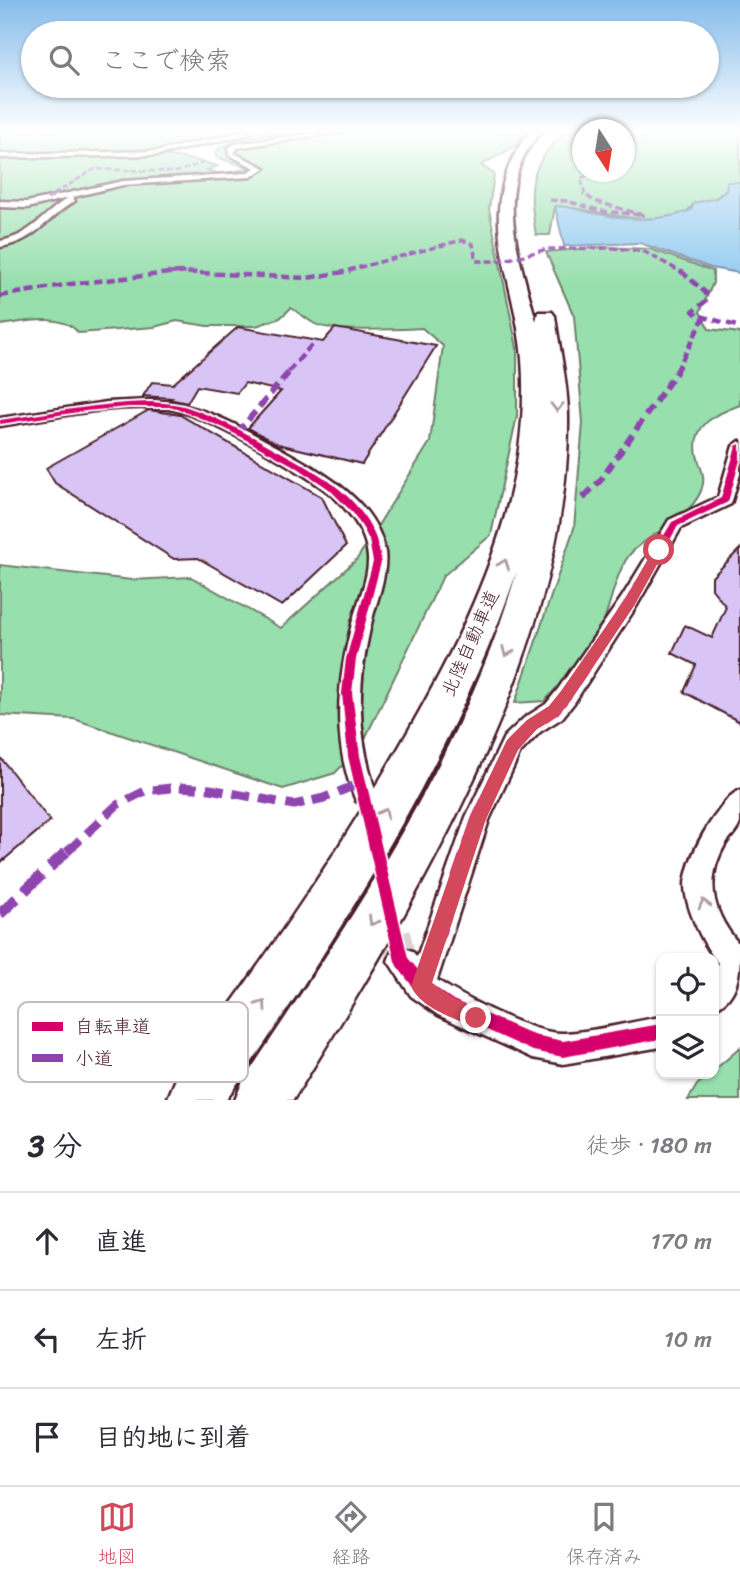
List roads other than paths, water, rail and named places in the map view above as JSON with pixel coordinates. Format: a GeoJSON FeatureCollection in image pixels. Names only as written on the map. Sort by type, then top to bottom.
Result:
{"type":"FeatureCollection","features":[{"type":"Feature","properties":{"kind":"highway","name":"北陸自動車道"},"geometry":{"type":"LineString","coordinates":[[248,1024],[289,967],[377,826],[436,719],[479,628],[509,553],[525,491],[534,394],[526,319],[508,242],[504,204],[509,182]]}},
{"type":"Feature","properties":{"kind":"highway","name":"北陸自動車道"},"geometry":{"type":"LineString","coordinates":[[262,1100],[326,1002],[418,846],[472,735],[512,640],[539,559],[552,495],[557,396],[553,355],[524,241],[519,204],[523,182]]}},
{"type":"Feature","properties":{"kind":"highway","name":"北陸自動車道"},"geometry":{"type":"LineString","coordinates":[[194,1100],[207,1082]]}},
{"type":"Feature","properties":{"kind":"street"},"geometry":{"type":"LineString","coordinates":[[0,204],[27,205],[133,182]]}},
{"type":"Feature","properties":{"kind":"street"},"geometry":{"type":"LineString","coordinates":[[0,244],[16,242],[37,230],[55,207],[79,192]]}},
{"type":"Feature","properties":{"kind":"street"},"geometry":{"type":"LineString","coordinates":[[0,422],[128,406],[182,406],[237,433],[331,486],[367,525],[377,545],[377,562],[351,659],[347,693],[354,756],[364,793]]}},
{"type":"Feature","properties":{"kind":"street"},"geometry":{"type":"LineString","coordinates":[[421,986],[474,829],[512,745],[532,725],[554,710],[566,695],[629,602],[675,524],[725,500],[740,446]]}},
{"type":"Feature","properties":{"kind":"street"},"geometry":{"type":"LineString","coordinates":[[719,988],[737,965],[716,939],[703,905],[698,879],[714,839],[740,802]]}},
{"type":"Feature","properties":{"kind":"street"},"geometry":{"type":"LineString","coordinates":[[402,961],[421,986],[448,1005],[533,1043],[563,1049],[656,1033]]}},
{"type":"Feature","properties":{"kind":"water"},"geometry":{"type":"Polygon","coordinates":[[[727,182],[740,182],[740,273],[711,268],[640,243],[564,246],[555,206],[622,218],[668,217],[691,210],[694,203],[716,198],[726,191],[727,182]]]}},
{"type":"Feature","properties":{"kind":"tunnel"},"geometry":{"type":"LineString","coordinates":[[374,841],[377,852]]}},
{"type":"Feature","properties":{"kind":"tunnel"},"geometry":{"type":"LineString","coordinates":[[376,850],[402,961]]}}]}
